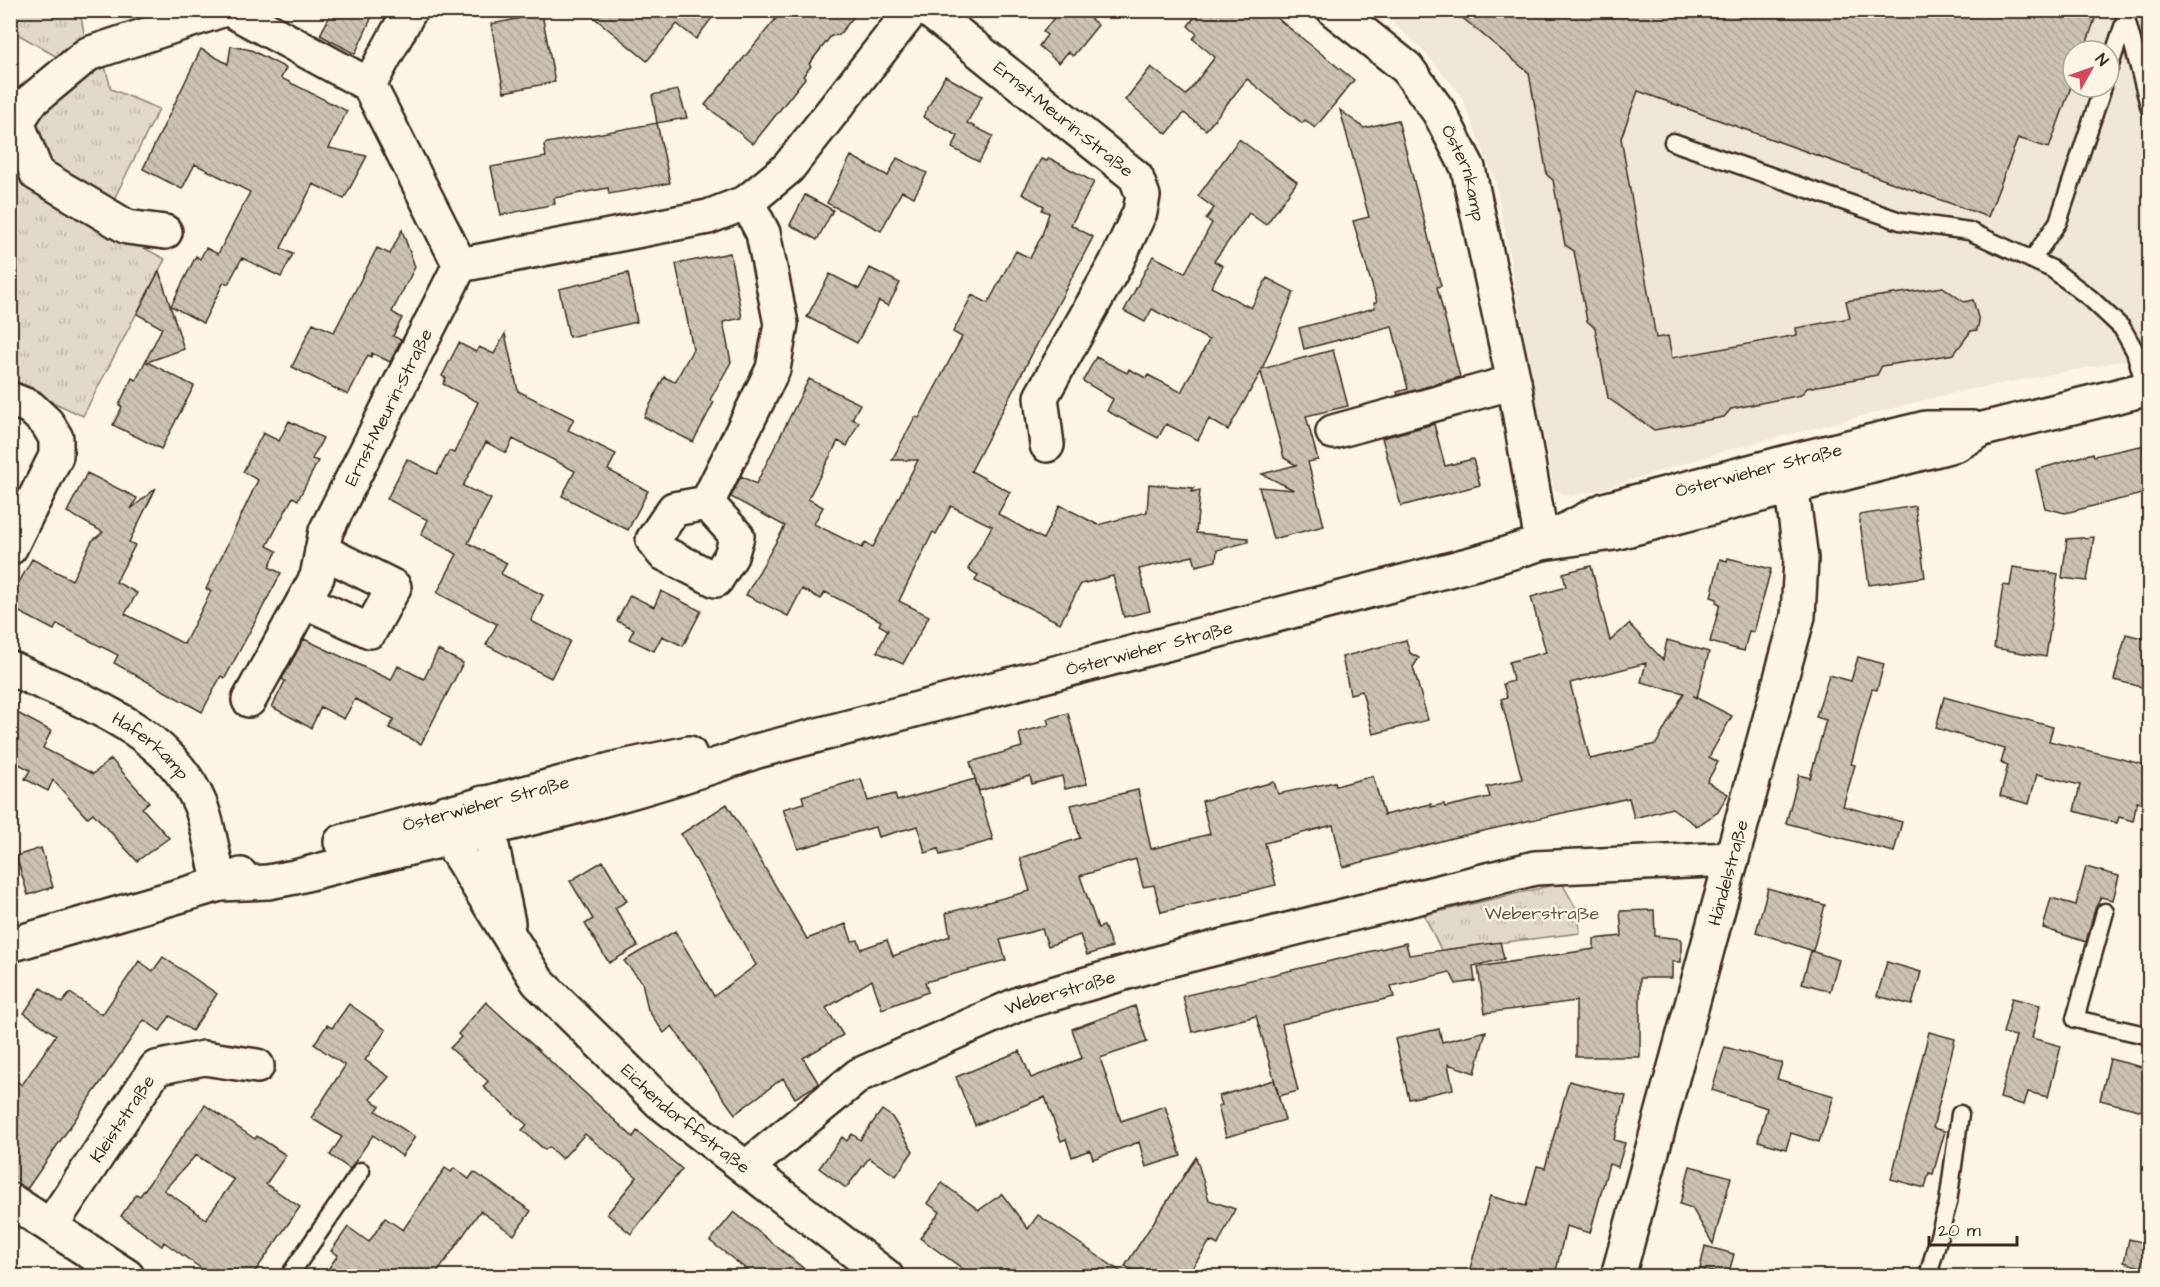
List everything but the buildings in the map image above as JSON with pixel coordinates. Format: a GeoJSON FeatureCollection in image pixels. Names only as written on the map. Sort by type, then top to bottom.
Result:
{"type":"FeatureCollection","features":[{"type":"Feature","properties":{"kind":"street"},"geometry":{"type":"LineString","coordinates":[[165,232],[127,227],[37,174],[14,127],[31,101],[88,54],[222,10]]}},
{"type":"Feature","properties":{"kind":"street"},"geometry":{"type":"LineString","coordinates":[[231,10],[369,85],[460,265],[708,217],[747,202],[788,168],[912,10]]}},
{"type":"Feature","properties":{"kind":"street"},"geometry":{"type":"LineString","coordinates":[[369,85],[410,10]]}},
{"type":"Feature","properties":{"kind":"street","name":"Ernst-Meurin-Straße"},"geometry":{"type":"LineString","coordinates":[[928,10],[1136,177],[1143,196],[1140,212],[1116,263],[1041,397],[1047,446]]}},
{"type":"Feature","properties":{"kind":"street","name":"Östernkamp"},"geometry":{"type":"LineString","coordinates":[[1334,10],[1407,68],[1439,112],[1468,168],[1514,382],[1542,543]]}},
{"type":"Feature","properties":{"kind":"street"},"geometry":{"type":"LineString","coordinates":[[707,503],[773,369],[780,324],[763,232],[747,202]]}},
{"type":"Feature","properties":{"kind":"street","name":"Ernst-Meurin-Straße"},"geometry":{"type":"LineString","coordinates":[[249,700],[317,577],[326,531],[460,265]]}},
{"type":"Feature","properties":{"kind":"street"},"geometry":{"type":"LineString","coordinates":[[1333,432],[1514,382]]}},
{"type":"Feature","properties":{"kind":"street","name":"Österwieher Straße"},"geometry":{"type":"LineString","coordinates":[[10,945],[220,884],[265,864],[486,815],[618,768],[693,753],[757,751],[1479,562],[1542,543],[1604,510],[1790,475],[1926,428],[1983,429],[2148,388]]}},
{"type":"Feature","properties":{"kind":"street"},"geometry":{"type":"LineString","coordinates":[[10,399],[30,407],[47,423],[56,438],[56,456],[10,548]]}},
{"type":"Feature","properties":{"kind":"street","name":"Händelstraße"},"geometry":{"type":"LineString","coordinates":[[1618,1276],[1798,616],[1801,559],[1790,475]]}},
{"type":"Feature","properties":{"kind":"street"},"geometry":{"type":"LineString","coordinates":[[304,601],[370,631],[394,587],[322,551]]}},
{"type":"Feature","properties":{"kind":"street","name":"Haferkamp"},"geometry":{"type":"LineString","coordinates":[[10,668],[137,729],[175,764],[200,804],[220,884]]}},
{"type":"Feature","properties":{"kind":"street","name":"Eichendorffstraße"},"geometry":{"type":"LineString","coordinates":[[486,815],[510,934]]}},
{"type":"Feature","properties":{"kind":"street","name":"Eichendorffstraße"},"geometry":{"type":"LineString","coordinates":[[449,824],[457,852],[538,982],[660,1102],[886,1276]]}},
{"type":"Feature","properties":{"kind":"street","name":"Weberstraße"},"geometry":{"type":"LineString","coordinates":[[746,1168],[859,1075],[1021,1003],[1176,958],[1534,868],[1731,859]]}},
{"type":"Feature","properties":{"kind":"street","name":"Kleiststraße"},"geometry":{"type":"LineString","coordinates":[[51,1225],[156,1068],[204,1058],[257,1066]]}},
{"type":"Feature","properties":{"kind":"street"},"geometry":{"type":"LineString","coordinates":[[10,1200],[127,1276]]}},
{"type":"Feature","properties":{"kind":"lane"},"geometry":{"type":"LineString","coordinates":[[2119,39],[2127,14]]}},
{"type":"Feature","properties":{"kind":"lane"},"geometry":{"type":"LineString","coordinates":[[2127,14],[2150,109]]}},
{"type":"Feature","properties":{"kind":"lane"},"geometry":{"type":"LineString","coordinates":[[2032,260],[2058,222],[2099,99]]}},
{"type":"Feature","properties":{"kind":"lane"},"geometry":{"type":"LineString","coordinates":[[1673,142],[1900,220],[1969,231],[2052,269],[2090,298],[2122,328],[2135,351],[2148,388]]}},
{"type":"Feature","properties":{"kind":"lane"},"geometry":{"type":"LineString","coordinates":[[2105,912],[2075,1019],[2150,1036]]}},
{"type":"Feature","properties":{"kind":"lane"},"geometry":{"type":"LineString","coordinates":[[1928,1276],[1948,1203],[1960,1114]]}},
{"type":"Feature","properties":{"kind":"lane"},"geometry":{"type":"LineString","coordinates":[[289,1276],[361,1171]]}},
{"type":"Feature","properties":{"kind":"shaded area"},"geometry":{"type":"Polygon","coordinates":[[[1380,11],[2149,11],[2149,356],[1957,392],[1727,450],[1599,490],[1571,496],[1554,490],[1495,180],[1461,95],[1425,52],[1380,11]]]}},
{"type":"Feature","properties":{"kind":"green space"},"geometry":{"type":"Polygon","coordinates":[[[11,11],[80,11],[85,39],[57,57],[11,30],[11,11]]]}},
{"type":"Feature","properties":{"kind":"green space"},"geometry":{"type":"Polygon","coordinates":[[[103,59],[111,89],[159,109],[111,205],[47,170],[34,119],[103,59]]]}},
{"type":"Feature","properties":{"kind":"green space"},"geometry":{"type":"Polygon","coordinates":[[[11,156],[29,187],[165,259],[83,416],[11,383],[11,156]]]}},
{"type":"Feature","properties":{"kind":"green space","name":"Weberstraße"},"geometry":{"type":"Polygon","coordinates":[[[1562,883],[1578,912],[1580,933],[1441,950],[1424,915],[1562,883]]]}}]}
